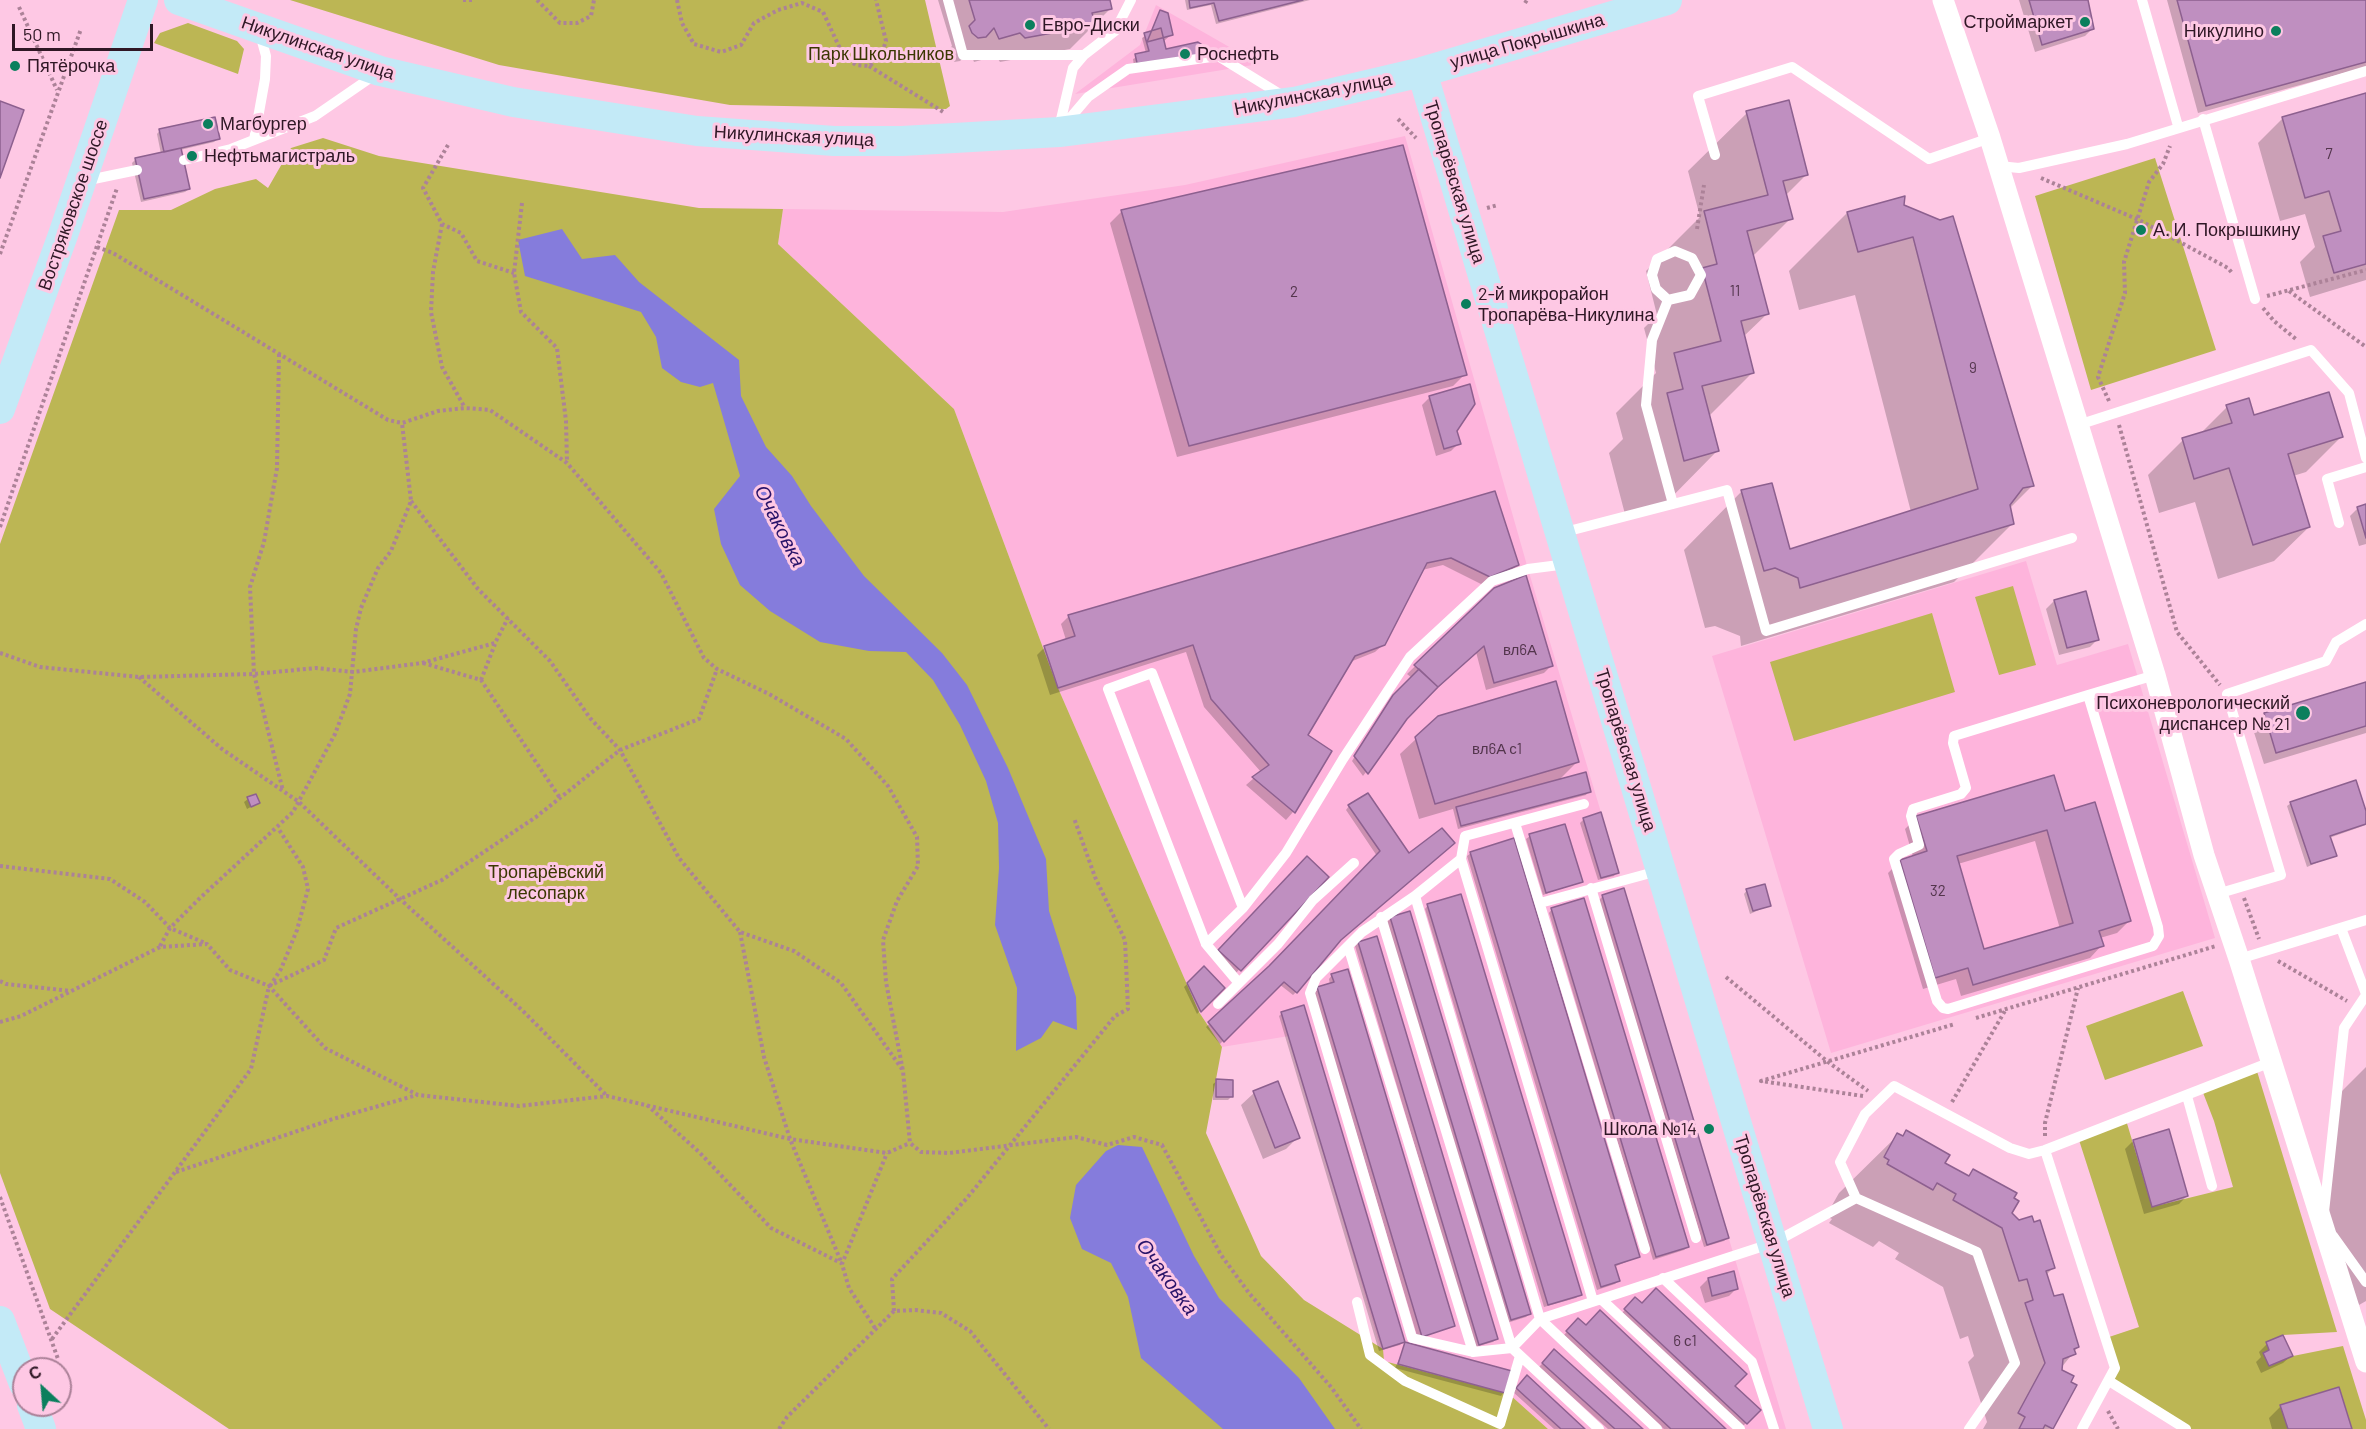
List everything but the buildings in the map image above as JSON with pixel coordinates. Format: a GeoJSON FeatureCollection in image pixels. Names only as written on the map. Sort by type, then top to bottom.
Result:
{"type":"FeatureCollection","features":[{"type":"Feature","properties":{"kind":"street","name":"Востряковское шоссе"},"geometry":{"type":"LineString","coordinates":[[0,410],[15,353],[81,182],[142,0]]}},
{"type":"Feature","properties":{"kind":"street","name":"Никулинская улица"},"geometry":{"type":"LineString","coordinates":[[179,0],[380,71],[513,102],[603,117],[755,136],[902,141],[1059,132],[1294,102],[1422,72]]}},
{"type":"Feature","properties":{"kind":"street","name":"улица Покрышкина"},"geometry":{"type":"LineString","coordinates":[[1422,72],[1667,0]]}},
{"type":"Feature","properties":{"kind":"street"},"geometry":{"type":"LineString","coordinates":[[1943,0],[1990,138],[2008,167],[2078,425],[2155,675],[2217,894],[2239,957],[2366,1362]]}},
{"type":"Feature","properties":{"kind":"street","name":"Тропарёвская улица"},"geometry":{"type":"LineString","coordinates":[[1422,72],[1828,1429]]}},
{"type":"Feature","properties":{"kind":"street"},"geometry":{"type":"LineString","coordinates":[[3,1335],[12,1357]]}},
{"type":"Feature","properties":{"kind":"lane"},"geometry":{"type":"LineString","coordinates":[[948,0],[963,55],[1083,55]]}},
{"type":"Feature","properties":{"kind":"lane"},"geometry":{"type":"LineString","coordinates":[[1059,132],[1073,68],[1083,55],[1115,31],[1131,0]]}},
{"type":"Feature","properties":{"kind":"lane"},"geometry":{"type":"LineString","coordinates":[[2142,0],[2178,126]]}},
{"type":"Feature","properties":{"kind":"lane"},"geometry":{"type":"LineString","coordinates":[[254,140],[266,56],[259,28]]}},
{"type":"Feature","properties":{"kind":"lane"},"geometry":{"type":"LineString","coordinates":[[1059,132],[1088,97],[1128,69],[1218,57],[1294,102]]}},
{"type":"Feature","properties":{"kind":"lane"},"geometry":{"type":"LineString","coordinates":[[1715,155],[1698,96],[1791,67],[1929,159],[1990,138]]}},
{"type":"Feature","properties":{"kind":"lane"},"geometry":{"type":"LineString","coordinates":[[184,160],[231,149],[315,116],[380,71]]}},
{"type":"Feature","properties":{"kind":"lane"},"geometry":{"type":"LineString","coordinates":[[2008,167],[2127,144],[2178,126],[2366,71]]}},
{"type":"Feature","properties":{"kind":"lane"},"geometry":{"type":"LineString","coordinates":[[2203,119],[2255,299]]}},
{"type":"Feature","properties":{"kind":"lane"},"geometry":{"type":"LineString","coordinates":[[81,182],[137,170]]}},
{"type":"Feature","properties":{"kind":"lane"},"geometry":{"type":"LineString","coordinates":[[1675,251],[1692,258],[1701,275],[1690,295],[1668,300],[1656,289],[1652,275],[1657,259],[1675,251]]}},
{"type":"Feature","properties":{"kind":"lane"},"geometry":{"type":"LineString","coordinates":[[1668,300],[1652,340],[1646,405],[1673,504]]}},
{"type":"Feature","properties":{"kind":"lane"},"geometry":{"type":"LineString","coordinates":[[2078,425],[2311,350],[2349,393],[2366,458]]}},
{"type":"Feature","properties":{"kind":"lane"},"geometry":{"type":"LineString","coordinates":[[2339,523],[2326,479],[2366,467]]}},
{"type":"Feature","properties":{"kind":"lane"},"geometry":{"type":"LineString","coordinates":[[1561,533],[1727,490],[1766,631],[2072,538]]}},
{"type":"Feature","properties":{"kind":"lane"},"geometry":{"type":"LineString","coordinates":[[1206,945],[1243,908],[1286,853],[1343,759],[1410,657],[1492,581],[1528,569],[1570,563]]}},
{"type":"Feature","properties":{"kind":"lane"},"geometry":{"type":"LineString","coordinates":[[2217,894],[2281,875],[2227,694],[2326,661],[2336,642],[2366,624]]}},
{"type":"Feature","properties":{"kind":"lane"},"geometry":{"type":"LineString","coordinates":[[1238,982],[1206,945],[1108,689],[1152,673],[1243,908]]}},
{"type":"Feature","properties":{"kind":"lane"},"geometry":{"type":"LineString","coordinates":[[2088,695],[2159,936],[2153,946],[2145,950],[1948,1009],[1943,1008],[1937,1001],[1894,859],[1899,854],[1919,845],[1911,816],[1912,809],[1960,794],[1966,788],[1953,743],[1954,736],[2088,695],[2155,675]]}},
{"type":"Feature","properties":{"kind":"lane"},"geometry":{"type":"LineString","coordinates":[[1584,804],[1465,836],[1461,859],[1597,1300],[1740,1429]]}},
{"type":"Feature","properties":{"kind":"lane"},"geometry":{"type":"LineString","coordinates":[[1515,822],[1645,1249]]}},
{"type":"Feature","properties":{"kind":"lane"},"geometry":{"type":"LineString","coordinates":[[1461,859],[1415,896],[1381,917],[1348,946],[1316,978],[1310,993],[1412,1338],[1473,1352],[1516,1352]]}},
{"type":"Feature","properties":{"kind":"lane"},"geometry":{"type":"LineString","coordinates":[[1218,1004],[1278,944],[1313,900],[1354,863]]}},
{"type":"Feature","properties":{"kind":"lane"},"geometry":{"type":"LineString","coordinates":[[1540,903],[1662,870]]}},
{"type":"Feature","properties":{"kind":"lane"},"geometry":{"type":"LineString","coordinates":[[1592,888],[1696,1238]]}},
{"type":"Feature","properties":{"kind":"lane"},"geometry":{"type":"LineString","coordinates":[[1415,896],[1540,1319],[1657,1429]]}},
{"type":"Feature","properties":{"kind":"lane"},"geometry":{"type":"LineString","coordinates":[[1381,917],[1516,1352],[1599,1429]]}},
{"type":"Feature","properties":{"kind":"lane"},"geometry":{"type":"LineString","coordinates":[[2239,957],[2263,953],[2366,920]]}},
{"type":"Feature","properties":{"kind":"lane"},"geometry":{"type":"LineString","coordinates":[[2341,928],[2366,994],[2344,1028],[2323,1222],[2366,1282]]}},
{"type":"Feature","properties":{"kind":"lane"},"geometry":{"type":"LineString","coordinates":[[1348,946],[1473,1352]]}},
{"type":"Feature","properties":{"kind":"lane"},"geometry":{"type":"LineString","coordinates":[[1969,1429],[2015,1363],[1977,1252],[1856,1198],[1840,1162],[1865,1114],[1894,1086],[2010,1148],[2029,1154],[2046,1150],[2271,1062]]}},
{"type":"Feature","properties":{"kind":"lane"},"geometry":{"type":"LineString","coordinates":[[2187,1096],[2212,1186]]}},
{"type":"Feature","properties":{"kind":"lane"},"geometry":{"type":"LineString","coordinates":[[2046,1150],[2115,1368],[2082,1429]]}},
{"type":"Feature","properties":{"kind":"lane"},"geometry":{"type":"LineString","coordinates":[[1357,1302],[1370,1355],[1405,1381],[1500,1424],[1516,1352],[1540,1319],[1773,1243],[1856,1198]]}},
{"type":"Feature","properties":{"kind":"lane"},"geometry":{"type":"LineString","coordinates":[[1663,1278],[1752,1362],[1774,1429]]}},
{"type":"Feature","properties":{"kind":"lane"},"geometry":{"type":"LineString","coordinates":[[2109,1381],[2186,1429]]}},
{"type":"Feature","properties":{"kind":"path"},"geometry":{"type":"LineString","coordinates":[[463,0],[475,0]]}},
{"type":"Feature","properties":{"kind":"path"},"geometry":{"type":"LineString","coordinates":[[537,0],[560,23],[577,23],[591,16],[594,0]]}},
{"type":"Feature","properties":{"kind":"path"},"geometry":{"type":"LineString","coordinates":[[677,0],[682,23],[694,44],[721,52],[741,45],[754,23],[778,10],[802,3],[824,12],[843,55],[856,65],[869,66],[945,113]]}},
{"type":"Feature","properties":{"kind":"path"},"geometry":{"type":"LineString","coordinates":[[869,66],[880,58],[886,41],[876,0]]}},
{"type":"Feature","properties":{"kind":"path"},"geometry":{"type":"LineString","coordinates":[[19,7],[58,90]]}},
{"type":"Feature","properties":{"kind":"path"},"geometry":{"type":"LineString","coordinates":[[0,254],[81,29]]}},
{"type":"Feature","properties":{"kind":"path"},"geometry":{"type":"LineString","coordinates":[[2178,126],[2163,164],[2149,182],[2124,262],[2125,293],[2098,377],[2115,413],[2178,632],[2227,694]]}},
{"type":"Feature","properties":{"kind":"path"},"geometry":{"type":"LineString","coordinates":[[448,145],[423,188],[442,224],[461,233],[477,261],[514,273]]}},
{"type":"Feature","properties":{"kind":"path"},"geometry":{"type":"LineString","coordinates":[[2008,167],[2139,220],[2228,268],[2274,321],[2311,350]]}},
{"type":"Feature","properties":{"kind":"path"},"geometry":{"type":"LineString","coordinates":[[0,527],[122,173]]}},
{"type":"Feature","properties":{"kind":"path"},"geometry":{"type":"LineString","coordinates":[[1697,229],[1704,185]]}},
{"type":"Feature","properties":{"kind":"path"},"geometry":{"type":"LineString","coordinates":[[522,204],[514,273],[521,312],[557,348],[566,422],[567,463]]}},
{"type":"Feature","properties":{"kind":"path"},"geometry":{"type":"LineString","coordinates":[[442,224],[434,272],[431,312],[442,367],[465,408]]}},
{"type":"Feature","properties":{"kind":"path"},"geometry":{"type":"LineString","coordinates":[[97,247],[113,253],[388,420],[402,423],[438,411],[465,408],[490,410],[567,463],[661,573],[704,658],[717,669],[769,694],[846,739],[888,786],[917,837],[918,866],[897,901],[882,940],[886,982],[903,1071],[910,1143],[921,1152],[949,1153],[1076,1137],[1107,1145],[1134,1137],[1162,1145],[1221,1255],[1250,1293],[1331,1387],[1361,1429]]}},
{"type":"Feature","properties":{"kind":"path"},"geometry":{"type":"LineString","coordinates":[[2255,299],[2366,270]]}},
{"type":"Feature","properties":{"kind":"path"},"geometry":{"type":"LineString","coordinates":[[2288,291],[2366,347]]}},
{"type":"Feature","properties":{"kind":"path"},"geometry":{"type":"LineString","coordinates":[[279,354],[277,468],[264,542],[250,587],[254,674],[284,792]]}},
{"type":"Feature","properties":{"kind":"path"},"geometry":{"type":"LineString","coordinates":[[160,947],[170,928],[261,840],[278,828],[299,802],[335,734],[350,694],[356,629],[361,608],[378,568],[391,551],[411,501],[402,423]]}},
{"type":"Feature","properties":{"kind":"path"},"geometry":{"type":"LineString","coordinates":[[411,501],[478,589],[550,661],[590,718],[620,750],[679,858],[740,932],[764,1058],[790,1139],[842,1264],[849,1288],[875,1328]]}},
{"type":"Feature","properties":{"kind":"path"},"geometry":{"type":"LineString","coordinates":[[481,680],[495,643],[508,618]]}},
{"type":"Feature","properties":{"kind":"path"},"geometry":{"type":"LineString","coordinates":[[0,653],[40,667],[139,677],[254,674],[316,668],[353,672],[422,663],[495,643]]}},
{"type":"Feature","properties":{"kind":"path"},"geometry":{"type":"LineString","coordinates":[[422,663],[481,680],[560,798]]}},
{"type":"Feature","properties":{"kind":"path"},"geometry":{"type":"LineString","coordinates":[[269,986],[324,960],[336,928],[442,880],[560,798],[620,750],[699,720],[717,669]]}},
{"type":"Feature","properties":{"kind":"path"},"geometry":{"type":"LineString","coordinates":[[139,677],[222,749],[299,802],[400,899],[523,1011],[607,1096]]}},
{"type":"Feature","properties":{"kind":"path"},"geometry":{"type":"LineString","coordinates":[[894,1311],[892,1279],[967,1198],[1115,1016],[1128,1010],[1125,940],[1095,877],[1074,818]]}},
{"type":"Feature","properties":{"kind":"path"},"geometry":{"type":"LineString","coordinates":[[52,1339],[251,1069],[269,986],[281,969],[293,940],[308,889],[303,867],[278,828]]}},
{"type":"Feature","properties":{"kind":"path"},"geometry":{"type":"LineString","coordinates":[[0,866],[110,879],[145,902],[170,928],[207,944],[230,970],[269,986],[325,1048],[418,1095],[519,1106],[607,1096],[790,1139],[887,1153],[910,1143]]}},
{"type":"Feature","properties":{"kind":"path"},"geometry":{"type":"LineString","coordinates":[[740,932],[794,951],[841,983],[903,1071]]}},
{"type":"Feature","properties":{"kind":"path"},"geometry":{"type":"LineString","coordinates":[[0,1022],[21,1016],[160,947],[207,944]]}},
{"type":"Feature","properties":{"kind":"path"},"geometry":{"type":"LineString","coordinates":[[1973,1019],[2216,946],[2239,957]]}},
{"type":"Feature","properties":{"kind":"path"},"geometry":{"type":"LineString","coordinates":[[2263,953],[2358,1007]]}},
{"type":"Feature","properties":{"kind":"path"},"geometry":{"type":"LineString","coordinates":[[1726,977],[1828,1062],[1878,1099]]}},
{"type":"Feature","properties":{"kind":"path"},"geometry":{"type":"LineString","coordinates":[[0,981],[6,984],[72,991]]}},
{"type":"Feature","properties":{"kind":"path"},"geometry":{"type":"LineString","coordinates":[[2046,1150],[2045,1123],[2078,987]]}},
{"type":"Feature","properties":{"kind":"path"},"geometry":{"type":"LineString","coordinates":[[1946,1113],[2006,1009]]}},
{"type":"Feature","properties":{"kind":"path"},"geometry":{"type":"LineString","coordinates":[[1878,1099],[1761,1081],[1962,1022]]}},
{"type":"Feature","properties":{"kind":"path"},"geometry":{"type":"LineString","coordinates":[[175,1172],[333,1119],[418,1095]]}},
{"type":"Feature","properties":{"kind":"path"},"geometry":{"type":"LineString","coordinates":[[646,1104],[700,1153],[771,1228],[842,1264]]}},
{"type":"Feature","properties":{"kind":"path"},"geometry":{"type":"LineString","coordinates":[[842,1264],[887,1153]]}},
{"type":"Feature","properties":{"kind":"path"},"geometry":{"type":"LineString","coordinates":[[0,1197],[57,1357]]}},
{"type":"Feature","properties":{"kind":"path"},"geometry":{"type":"LineString","coordinates":[[779,1429],[787,1417],[894,1311],[941,1313],[970,1331],[1049,1429]]}},
{"type":"Feature","properties":{"kind":"shaded area","name":"Роснефть"},"geometry":{"type":"Polygon","coordinates":[[[1156,5],[1259,64],[1075,94],[1140,45],[1156,5]]]}},
{"type":"Feature","properties":{"kind":"shaded area"},"geometry":{"type":"Polygon","coordinates":[[[1405,136],[1528,569],[1786,1429],[1548,1429],[1509,1394],[1384,1361],[1289,1036],[1222,1047],[1199,1012],[1058,688],[954,409],[778,244],[783,209],[1003,212],[1185,185],[1405,136]]]}},
{"type":"Feature","properties":{"kind":"shaded area"},"geometry":{"type":"Polygon","coordinates":[[[2026,561],[2057,665],[2128,644],[2215,938],[1831,1053],[1712,656],[2026,561]]]}},
{"type":"Feature","properties":{"kind":"green space","name":"Парк Школьников"},"geometry":{"type":"Polygon","coordinates":[[[290,0],[925,0],[950,106],[946,109],[730,105],[499,65],[290,0]]]}},
{"type":"Feature","properties":{"kind":"green space"},"geometry":{"type":"Polygon","coordinates":[[[188,23],[237,41],[244,49],[238,74],[154,43],[160,33],[188,23]]]}},
{"type":"Feature","properties":{"kind":"green space","name":"Тропарёвский лесопарк"},"geometry":{"type":"Polygon","coordinates":[[[323,138],[379,156],[699,208],[783,209],[778,244],[954,409],[1058,688],[1199,1012],[1222,1047],[1206,1133],[1261,1256],[1304,1300],[1383,1349],[1384,1361],[1509,1394],[1548,1429],[229,1429],[50,1309],[0,1173],[0,544],[119,210],[171,210],[215,189],[256,179],[268,188],[291,148],[323,138]]]}},
{"type":"Feature","properties":{"kind":"green space"},"geometry":{"type":"Polygon","coordinates":[[[2155,158],[2216,350],[2091,390],[2035,196],[2155,158]]]}},
{"type":"Feature","properties":{"kind":"green space"},"geometry":{"type":"Polygon","coordinates":[[[2013,586],[2036,665],[1999,675],[1975,597],[2013,586]]]}},
{"type":"Feature","properties":{"kind":"green space"},"geometry":{"type":"Polygon","coordinates":[[[1932,613],[1955,692],[1794,741],[1770,662],[1932,613]]]}},
{"type":"Feature","properties":{"kind":"green space"},"geometry":{"type":"Polygon","coordinates":[[[2183,991],[2203,1046],[2105,1080],[2086,1026],[2183,991]]]}},
{"type":"Feature","properties":{"kind":"green space"},"geometry":{"type":"Polygon","coordinates":[[[2256,1068],[2337,1332],[2283,1335],[2266,1342],[2269,1350],[2264,1353],[2270,1366],[2293,1356],[2343,1346],[2366,1420],[2366,1429],[2186,1429],[2109,1381],[2115,1367],[2106,1338],[2139,1327],[2079,1140],[2126,1120],[2152,1207],[2233,1187],[2214,1121],[2202,1090],[2256,1068]]]}},
{"type":"Feature","properties":{"kind":"water","name":"Очаковка"},"geometry":{"type":"Polygon","coordinates":[[[562,229],[582,259],[615,255],[639,282],[739,360],[741,396],[766,447],[792,476],[811,506],[864,576],[942,653],[967,685],[1008,768],[1046,859],[1049,911],[1076,997],[1077,1030],[1053,1021],[1041,1038],[1016,1051],[1017,988],[995,925],[999,868],[998,823],[986,781],[960,725],[933,680],[906,652],[869,651],[820,642],[770,611],[740,585],[721,544],[714,509],[740,476],[713,383],[700,387],[681,382],[662,368],[656,337],[641,312],[525,276],[518,240],[562,229]]]}},
{"type":"Feature","properties":{"kind":"water","name":"Очаковка"},"geometry":{"type":"Polygon","coordinates":[[[1118,1145],[1142,1147],[1194,1256],[1219,1298],[1299,1378],[1335,1429],[1223,1429],[1141,1358],[1128,1297],[1111,1263],[1082,1249],[1070,1218],[1076,1185],[1106,1151],[1118,1145]]]}},
{"type":"Feature","properties":{"kind":"place","name":"Строймаркет"},"geometry":{"type":"Point","coordinates":[2085,22]}},
{"type":"Feature","properties":{"kind":"place","name":"Евро-Диски"},"geometry":{"type":"Point","coordinates":[1030,25]}},
{"type":"Feature","properties":{"kind":"place","name":"Никулино"},"geometry":{"type":"Point","coordinates":[2276,31]}},
{"type":"Feature","properties":{"kind":"place","name":"Роснефть"},"geometry":{"type":"Point","coordinates":[1185,54]}},
{"type":"Feature","properties":{"kind":"place","name":"Пятёрочка"},"geometry":{"type":"Point","coordinates":[15,66]}},
{"type":"Feature","properties":{"kind":"place","name":"Магбургер"},"geometry":{"type":"Point","coordinates":[208,124]}},
{"type":"Feature","properties":{"kind":"place","name":"Нефтьмагистраль"},"geometry":{"type":"Point","coordinates":[192,156]}},
{"type":"Feature","properties":{"kind":"place","name":"А. И. Покрышкину"},"geometry":{"type":"Point","coordinates":[2141,230]}},
{"type":"Feature","properties":{"kind":"place","name":"2-й микрорайон Тропарёва-Никулина"},"geometry":{"type":"Point","coordinates":[1466,304]}},
{"type":"Feature","properties":{"kind":"place","name":"Психоневрологический диспансер № 21"},"geometry":{"type":"Point","coordinates":[2303,713]}},
{"type":"Feature","properties":{"kind":"place","name":"Школа №14"},"geometry":{"type":"Point","coordinates":[1709,1129]}}]}
